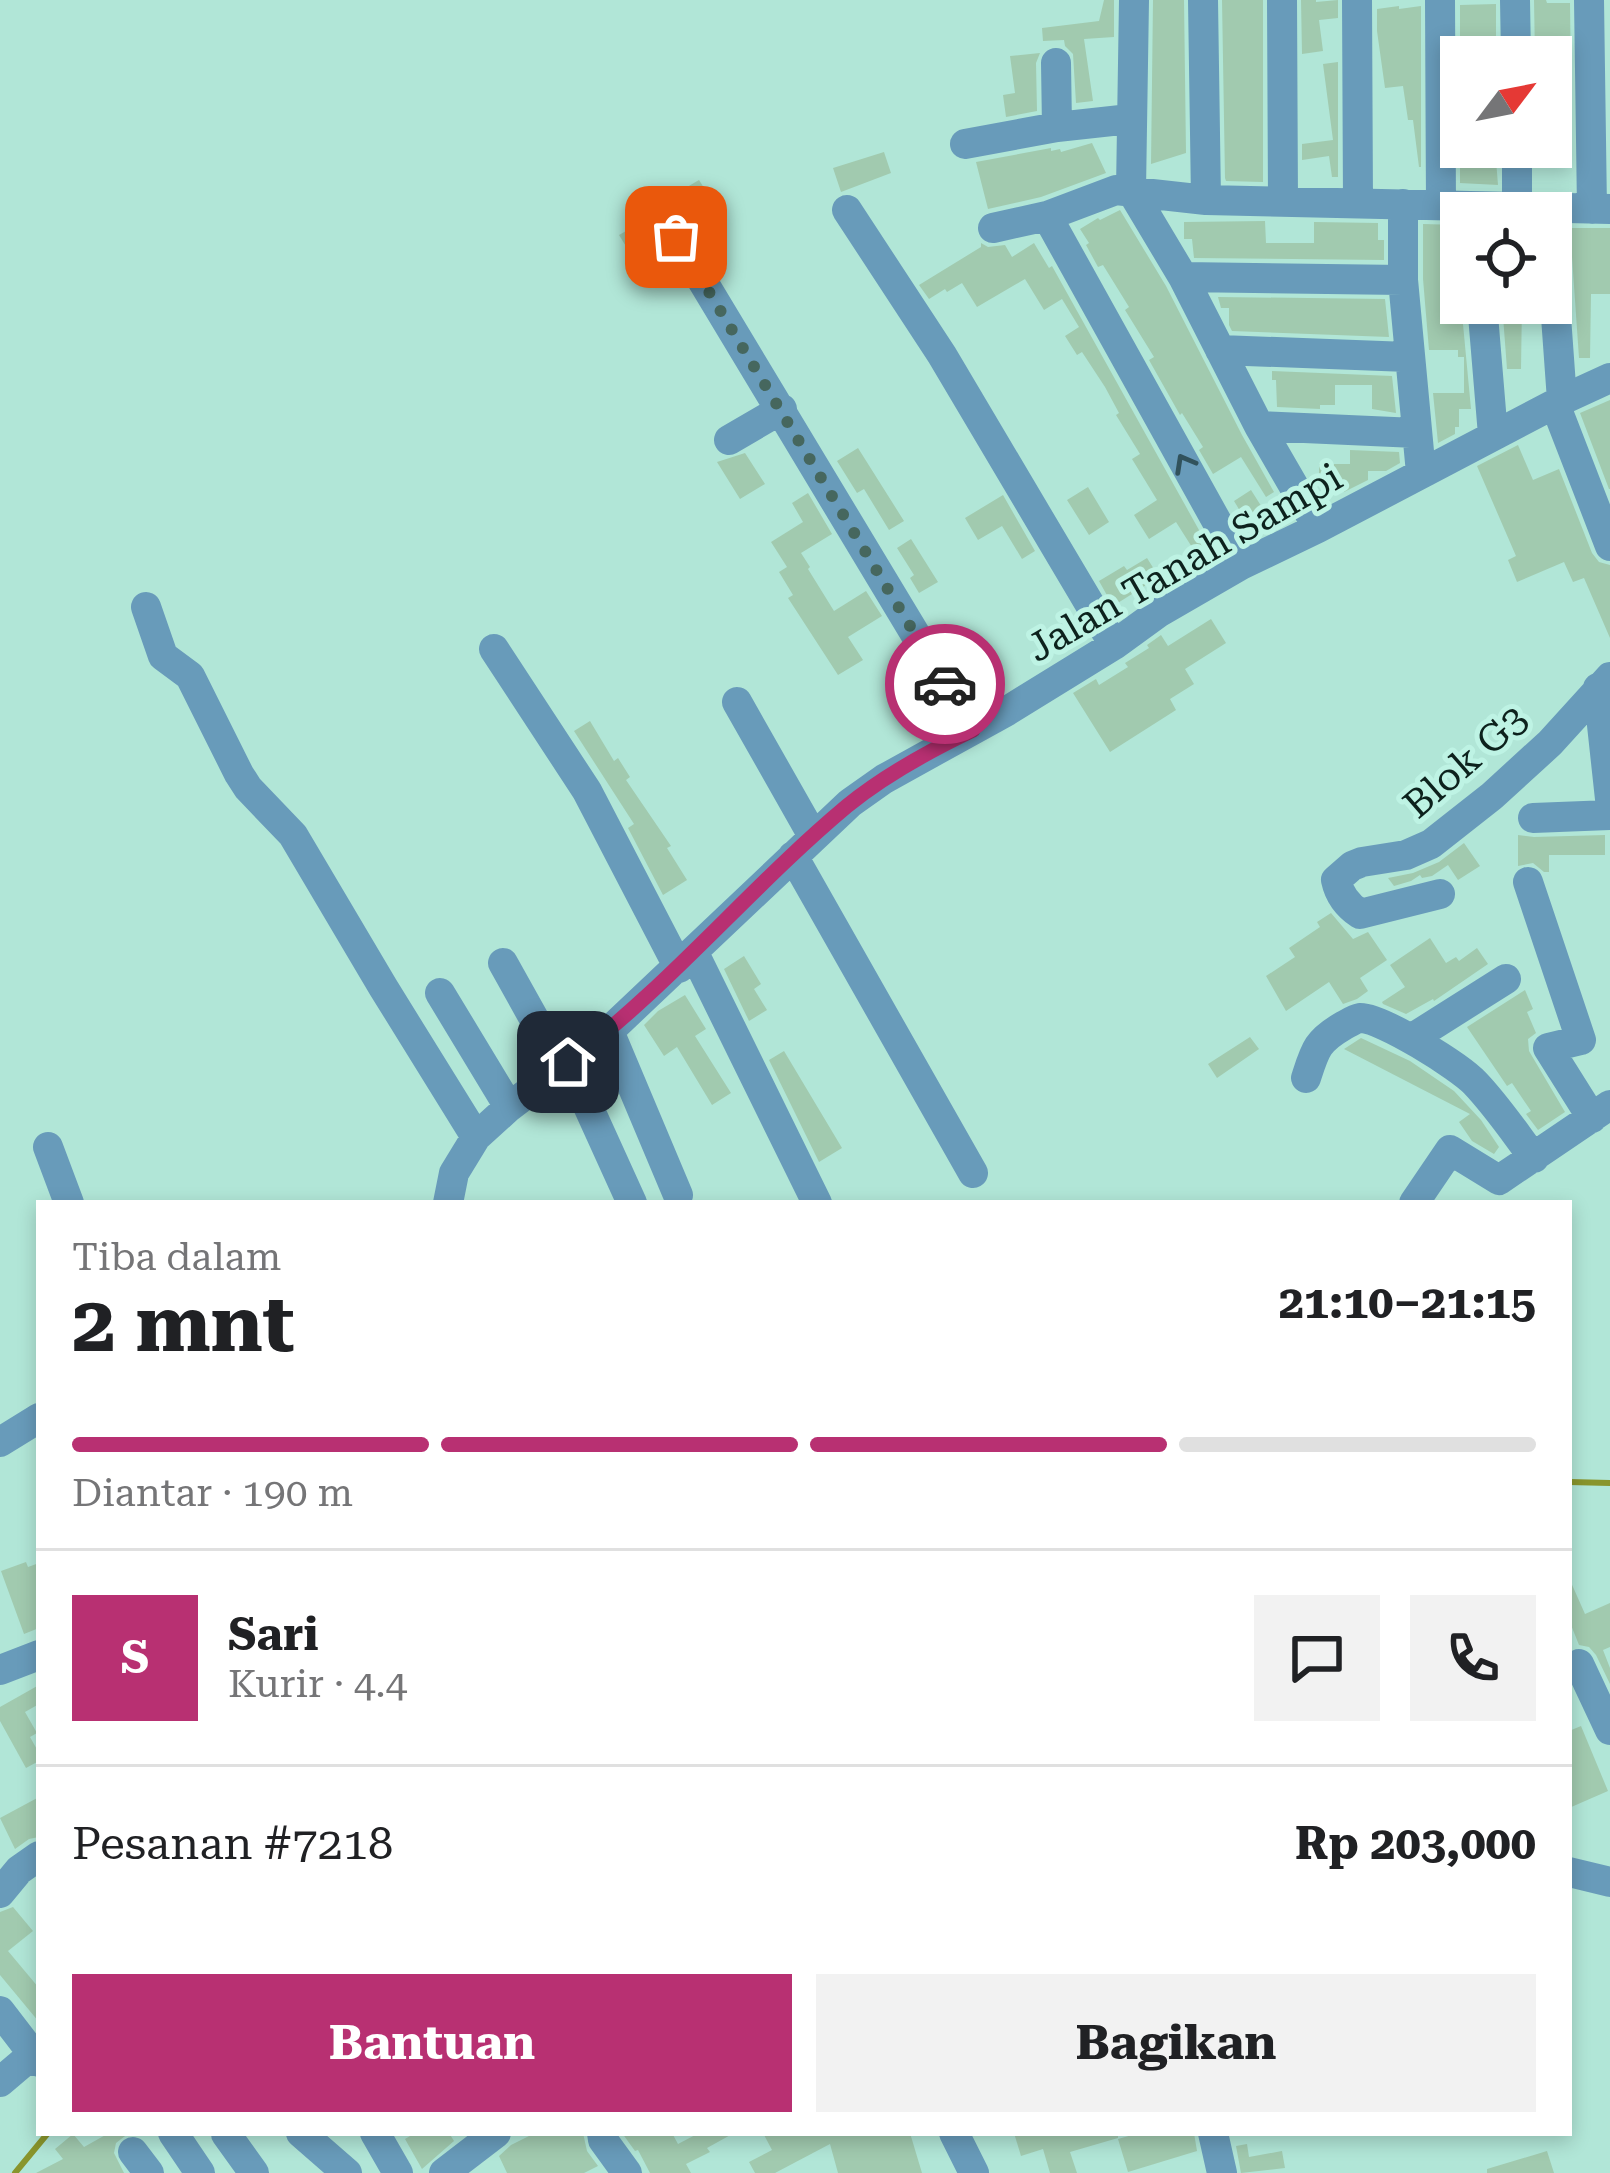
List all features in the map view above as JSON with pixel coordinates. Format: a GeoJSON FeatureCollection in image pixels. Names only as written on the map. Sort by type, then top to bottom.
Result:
{"type":"FeatureCollection","features":[{"type":"Feature","properties":{"kind":"street"},"geometry":{"type":"LineString","coordinates":[[1134,0],[1131,190],[1318,528]]}},
{"type":"Feature","properties":{"kind":"street"},"geometry":{"type":"LineString","coordinates":[[1203,0],[1206,200]]}},
{"type":"Feature","properties":{"kind":"street"},"geometry":{"type":"LineString","coordinates":[[1282,0],[1283,201]]}},
{"type":"Feature","properties":{"kind":"street"},"geometry":{"type":"LineString","coordinates":[[1357,0],[1358,202]]}},
{"type":"Feature","properties":{"kind":"street"},"geometry":{"type":"LineString","coordinates":[[1440,0],[1441,192]]}},
{"type":"Feature","properties":{"kind":"street"},"geometry":{"type":"LineString","coordinates":[[1515,0],[1516,36]]}},
{"type":"Feature","properties":{"kind":"street"},"geometry":{"type":"LineString","coordinates":[[1589,0],[1601,209]]}},
{"type":"Feature","properties":{"kind":"street"},"geometry":{"type":"LineString","coordinates":[[1056,63],[1057,127]]}},
{"type":"Feature","properties":{"kind":"street"},"geometry":{"type":"LineString","coordinates":[[965,144],[1130,118]]}},
{"type":"Feature","properties":{"kind":"street"},"geometry":{"type":"LineString","coordinates":[[993,228],[1047,216],[1116,190],[1206,200],[1440,205]]}},
{"type":"Feature","properties":{"kind":"street"},"geometry":{"type":"LineString","coordinates":[[1403,204],[1408,357],[1421,473]]}},
{"type":"Feature","properties":{"kind":"street"},"geometry":{"type":"LineString","coordinates":[[847,210],[942,355],[1114,645]]}},
{"type":"Feature","properties":{"kind":"street"},"geometry":{"type":"LineString","coordinates":[[1047,216],[1241,565]]}},
{"type":"Feature","properties":{"kind":"street"},"geometry":{"type":"LineString","coordinates":[[676,237],[973,730]]}},
{"type":"Feature","properties":{"kind":"street"},"geometry":{"type":"LineString","coordinates":[[1183,277],[1403,280]]}},
{"type":"Feature","properties":{"kind":"street"},"geometry":{"type":"LineString","coordinates":[[1484,324],[1493,435]]}},
{"type":"Feature","properties":{"kind":"street"},"geometry":{"type":"LineString","coordinates":[[1554,324],[1558,402],[1610,546]]}},
{"type":"Feature","properties":{"kind":"street"},"geometry":{"type":"LineString","coordinates":[[1220,350],[1408,357]]}},
{"type":"Feature","properties":{"kind":"street","name":"Jalan Tanah Sampi"},"geometry":{"type":"LineString","coordinates":[[449,1200],[454,1173],[476,1137],[609,1031],[850,803],[1241,565],[1610,378]]}},
{"type":"Feature","properties":{"kind":"street"},"geometry":{"type":"LineString","coordinates":[[729,440],[782,409]]}},
{"type":"Feature","properties":{"kind":"street"},"geometry":{"type":"LineString","coordinates":[[1259,426],[1416,433]]}},
{"type":"Feature","properties":{"kind":"street"},"geometry":{"type":"LineString","coordinates":[[146,607],[163,656],[190,676],[238,774],[293,835],[476,1137]]}},
{"type":"Feature","properties":{"kind":"street"},"geometry":{"type":"LineString","coordinates":[[494,649],[587,791],[687,960],[815,1200]]}},
{"type":"Feature","properties":{"kind":"street"},"geometry":{"type":"LineString","coordinates":[[1604,683],[1610,800]]}},
{"type":"Feature","properties":{"kind":"street","name":"Blok G3"},"geometry":{"type":"LineString","coordinates":[[1440,894],[1360,914],[1351,908],[1336,880],[1352,866],[1406,855],[1431,844],[1550,743],[1604,683]]}},
{"type":"Feature","properties":{"kind":"street"},"geometry":{"type":"LineString","coordinates":[[737,702],[803,846],[973,1173]]}},
{"type":"Feature","properties":{"kind":"street"},"geometry":{"type":"LineString","coordinates":[[1533,818],[1610,815]]}},
{"type":"Feature","properties":{"kind":"street"},"geometry":{"type":"LineString","coordinates":[[1416,1200],[1450,1150],[1499,1180],[1601,1112],[1548,1048],[1581,1040],[1528,881]]}},
{"type":"Feature","properties":{"kind":"street"},"geometry":{"type":"LineString","coordinates":[[503,963],[565,1064],[631,1200]]}},
{"type":"Feature","properties":{"kind":"street"},"geometry":{"type":"LineString","coordinates":[[1412,1039],[1506,979]]}},
{"type":"Feature","properties":{"kind":"street"},"geometry":{"type":"LineString","coordinates":[[440,993],[509,1107]]}},
{"type":"Feature","properties":{"kind":"street"},"geometry":{"type":"LineString","coordinates":[[1306,1078],[1316,1047],[1350,1022],[1368,1020],[1412,1039],[1471,1078],[1534,1158]]}},
{"type":"Feature","properties":{"kind":"street"},"geometry":{"type":"LineString","coordinates":[[609,1031],[678,1196]]}},
{"type":"Feature","properties":{"kind":"street"},"geometry":{"type":"LineString","coordinates":[[48,1147],[68,1200]]}},
{"type":"Feature","properties":{"kind":"street"},"geometry":{"type":"LineString","coordinates":[[0,1442],[36,1420]]}},
{"type":"Feature","properties":{"kind":"street"},"geometry":{"type":"LineString","coordinates":[[2,1664],[36,1656]]}},
{"type":"Feature","properties":{"kind":"street"},"geometry":{"type":"LineString","coordinates":[[1579,1664],[1610,1730]]}},
{"type":"Feature","properties":{"kind":"street"},"geometry":{"type":"LineString","coordinates":[[0,1893],[36,1858]]}},
{"type":"Feature","properties":{"kind":"street"},"geometry":{"type":"LineString","coordinates":[[1572,1873],[1610,1882]]}},
{"type":"Feature","properties":{"kind":"street"},"geometry":{"type":"LineString","coordinates":[[0,2011],[36,2058],[0,2082]]}},
{"type":"Feature","properties":{"kind":"street"},"geometry":{"type":"LineString","coordinates":[[175,2136],[200,2173]]}},
{"type":"Feature","properties":{"kind":"street"},"geometry":{"type":"LineString","coordinates":[[227,2136],[254,2173]]}},
{"type":"Feature","properties":{"kind":"street"},"geometry":{"type":"LineString","coordinates":[[304,2136],[347,2173]]}},
{"type":"Feature","properties":{"kind":"street"},"geometry":{"type":"LineString","coordinates":[[377,2136],[398,2173]]}},
{"type":"Feature","properties":{"kind":"street"},"geometry":{"type":"LineString","coordinates":[[602,2136],[627,2173]]}},
{"type":"Feature","properties":{"kind":"street"},"geometry":{"type":"LineString","coordinates":[[956,2136],[974,2173]]}},
{"type":"Feature","properties":{"kind":"street"},"geometry":{"type":"LineString","coordinates":[[1214,2136],[1222,2173]]}},
{"type":"Feature","properties":{"kind":"street"},"geometry":{"type":"LineString","coordinates":[[444,2173],[485,2152]]}},
{"type":"Feature","properties":{"kind":"building"},"geometry":{"type":"Polygon","coordinates":[[[1104,0],[1114,0],[1114,37],[1084,39],[1093,101],[1076,103],[1073,54],[1064,40],[1043,41],[1042,28],[1099,21],[1104,0]]]}},
{"type":"Feature","properties":{"kind":"building"},"geometry":{"type":"Polygon","coordinates":[[[1153,0],[1184,0],[1186,153],[1151,164],[1153,0]]]}},
{"type":"Feature","properties":{"kind":"building"},"geometry":{"type":"Polygon","coordinates":[[[1222,0],[1263,0],[1263,182],[1225,178],[1222,0]]]}},
{"type":"Feature","properties":{"kind":"building"},"geometry":{"type":"Polygon","coordinates":[[[1301,0],[1338,0],[1338,18],[1319,20],[1323,51],[1302,54],[1301,0]]]}},
{"type":"Feature","properties":{"kind":"building"},"geometry":{"type":"Polygon","coordinates":[[[1534,0],[1570,3],[1570,36],[1535,36],[1534,0]]]}},
{"type":"Feature","properties":{"kind":"building"},"geometry":{"type":"Polygon","coordinates":[[[1496,4],[1496,36],[1460,36],[1460,5],[1496,4]]]}},
{"type":"Feature","properties":{"kind":"building"},"geometry":{"type":"Polygon","coordinates":[[[1421,6],[1421,167],[1403,86],[1385,88],[1377,31],[1377,9],[1421,6]]]}},
{"type":"Feature","properties":{"kind":"building"},"geometry":{"type":"Polygon","coordinates":[[[1040,53],[1037,111],[1006,117],[1003,95],[1015,93],[1010,56],[1040,53]]]}},
{"type":"Feature","properties":{"kind":"building"},"geometry":{"type":"Polygon","coordinates":[[[1338,62],[1338,177],[1332,177],[1329,156],[1302,160],[1302,144],[1333,140],[1323,64],[1338,62]]]}},
{"type":"Feature","properties":{"kind":"building"},"geometry":{"type":"Polygon","coordinates":[[[1092,143],[1106,173],[1041,197],[988,209],[976,162],[1051,148],[1061,152],[1092,143]]]}},
{"type":"Feature","properties":{"kind":"building"},"geometry":{"type":"Polygon","coordinates":[[[884,152],[891,173],[841,192],[833,168],[884,152]]]}},
{"type":"Feature","properties":{"kind":"building"},"geometry":{"type":"Polygon","coordinates":[[[1460,168],[1497,168],[1498,185],[1460,183],[1460,168]]]}},
{"type":"Feature","properties":{"kind":"building"},"geometry":{"type":"Polygon","coordinates":[[[699,180],[720,213],[694,229],[672,196],[699,180]]]}},
{"type":"Feature","properties":{"kind":"building"},"geometry":{"type":"Polygon","coordinates":[[[1120,210],[1166,286],[1274,492],[1266,497],[1241,457],[1213,474],[1199,450],[1203,447],[1149,360],[1154,357],[1125,310],[1129,307],[1086,245],[1080,229],[1120,210]]]}},
{"type":"Feature","properties":{"kind":"building"},"geometry":{"type":"Polygon","coordinates":[[[1265,221],[1266,243],[1314,243],[1314,222],[1378,223],[1384,260],[1194,258],[1192,239],[1184,239],[1184,222],[1265,221]]]}},
{"type":"Feature","properties":{"kind":"building"},"geometry":{"type":"Polygon","coordinates":[[[640,223],[668,262],[645,277],[619,235],[640,223]]]}},
{"type":"Feature","properties":{"kind":"building"},"geometry":{"type":"Polygon","coordinates":[[[1423,224],[1440,224],[1440,324],[1463,324],[1471,409],[1459,409],[1455,434],[1438,443],[1433,393],[1464,393],[1464,357],[1458,357],[1458,350],[1429,350],[1423,224]]]}},
{"type":"Feature","properties":{"kind":"building"},"geometry":{"type":"Polygon","coordinates":[[[1572,228],[1610,228],[1610,294],[1591,294],[1590,358],[1579,358],[1572,228]]]}},
{"type":"Feature","properties":{"kind":"building"},"geometry":{"type":"Polygon","coordinates":[[[981,243],[1005,245],[1012,257],[1034,243],[1052,266],[1209,548],[1197,555],[1176,522],[1149,539],[1134,515],[1157,500],[1132,459],[1140,454],[1105,387],[1065,336],[1079,327],[1062,299],[1044,310],[1025,279],[977,307],[962,283],[929,299],[919,285],[981,243]]]}},
{"type":"Feature","properties":{"kind":"building"},"geometry":{"type":"Polygon","coordinates":[[[1218,297],[1385,299],[1389,337],[1232,331],[1229,308],[1221,308],[1218,297]]]}},
{"type":"Feature","properties":{"kind":"building"},"geometry":{"type":"Polygon","coordinates":[[[1504,324],[1522,324],[1521,369],[1507,369],[1504,324]]]}},
{"type":"Feature","properties":{"kind":"building"},"geometry":{"type":"Polygon","coordinates":[[[1272,371],[1392,376],[1396,413],[1372,409],[1372,385],[1335,385],[1335,405],[1320,405],[1320,409],[1277,407],[1272,371]]]}},
{"type":"Feature","properties":{"kind":"building"},"geometry":{"type":"Polygon","coordinates":[[[1610,400],[1610,489],[1609,489],[1580,413],[1610,400]]]}},
{"type":"Feature","properties":{"kind":"building"},"geometry":{"type":"Polygon","coordinates":[[[1518,445],[1533,480],[1559,469],[1592,553],[1599,562],[1610,565],[1610,638],[1584,578],[1573,582],[1564,562],[1517,582],[1508,560],[1516,556],[1477,466],[1518,445]]]}},
{"type":"Feature","properties":{"kind":"building"},"geometry":{"type":"Polygon","coordinates":[[[858,448],[904,521],[889,530],[864,489],[857,493],[837,461],[858,448]]]}},
{"type":"Feature","properties":{"kind":"building"},"geometry":{"type":"Polygon","coordinates":[[[1350,450],[1399,452],[1400,463],[1386,471],[1368,471],[1368,480],[1344,492],[1344,484],[1319,484],[1319,464],[1350,464],[1350,450]]]}},
{"type":"Feature","properties":{"kind":"building"},"geometry":{"type":"Polygon","coordinates":[[[745,453],[765,484],[740,499],[717,462],[745,453]]]}},
{"type":"Feature","properties":{"kind":"building"},"geometry":{"type":"Polygon","coordinates":[[[1088,487],[1109,522],[1089,535],[1067,500],[1088,487]]]}},
{"type":"Feature","properties":{"kind":"building"},"geometry":{"type":"Polygon","coordinates":[[[1251,490],[1272,523],[1254,534],[1234,501],[1251,490]]]}},
{"type":"Feature","properties":{"kind":"building"},"geometry":{"type":"Polygon","coordinates":[[[808,493],[832,534],[801,553],[808,569],[834,611],[866,591],[882,616],[848,637],[863,660],[838,675],[788,598],[793,595],[779,572],[787,567],[771,542],[803,522],[792,503],[808,493]]]}},
{"type":"Feature","properties":{"kind":"building"},"geometry":{"type":"Polygon","coordinates":[[[1003,495],[1035,551],[1022,559],[1002,526],[978,540],[965,518],[1003,495]]]}},
{"type":"Feature","properties":{"kind":"building"},"geometry":{"type":"Polygon","coordinates":[[[911,539],[938,582],[919,593],[897,548],[911,539]]]}},
{"type":"Feature","properties":{"kind":"building"},"geometry":{"type":"Polygon","coordinates":[[[1147,558],[1159,577],[1113,606],[1099,581],[1147,558]]]}},
{"type":"Feature","properties":{"kind":"building"},"geometry":{"type":"Polygon","coordinates":[[[1211,619],[1226,643],[1185,669],[1194,684],[1170,699],[1176,710],[1110,752],[1073,693],[1096,679],[1099,685],[1128,667],[1125,663],[1161,635],[1168,646],[1211,619]]]}},
{"type":"Feature","properties":{"kind":"building"},"geometry":{"type":"Polygon","coordinates":[[[590,721],[614,761],[618,758],[630,777],[626,780],[671,846],[667,848],[687,880],[663,895],[628,828],[634,824],[574,731],[590,721]]]}},
{"type":"Feature","properties":{"kind":"building"},"geometry":{"type":"Polygon","coordinates":[[[1518,835],[1605,835],[1605,855],[1549,855],[1549,872],[1544,872],[1533,863],[1518,866],[1518,835]]]}},
{"type":"Feature","properties":{"kind":"building"},"geometry":{"type":"Polygon","coordinates":[[[1464,843],[1480,866],[1458,880],[1448,865],[1432,876],[1420,875],[1394,886],[1388,878],[1439,862],[1464,843]]]}},
{"type":"Feature","properties":{"kind":"building"},"geometry":{"type":"Polygon","coordinates":[[[1331,913],[1353,939],[1368,932],[1387,960],[1360,978],[1368,991],[1357,999],[1343,1004],[1329,982],[1286,1011],[1266,976],[1295,957],[1289,948],[1320,927],[1317,922],[1331,913]]]}},
{"type":"Feature","properties":{"kind":"building"},"geometry":{"type":"Polygon","coordinates":[[[1430,938],[1446,963],[1456,957],[1459,961],[1477,948],[1488,964],[1406,1014],[1383,1004],[1405,987],[1390,965],[1430,938]]]}},
{"type":"Feature","properties":{"kind":"building"},"geometry":{"type":"Polygon","coordinates":[[[744,956],[761,984],[754,989],[767,1010],[749,1021],[724,969],[744,956]]]}},
{"type":"Feature","properties":{"kind":"building"},"geometry":{"type":"Polygon","coordinates":[[[1525,990],[1536,1033],[1528,1039],[1529,1051],[1565,1112],[1538,1130],[1512,1083],[1507,1086],[1467,1027],[1525,990]]]}},
{"type":"Feature","properties":{"kind":"building"},"geometry":{"type":"Polygon","coordinates":[[[685,995],[706,1029],[695,1036],[731,1093],[712,1105],[677,1047],[664,1056],[644,1025],[685,995]]]}},
{"type":"Feature","properties":{"kind":"building"},"geometry":{"type":"Polygon","coordinates":[[[1250,1037],[1259,1049],[1217,1078],[1208,1064],[1250,1037]]]}},
{"type":"Feature","properties":{"kind":"building"},"geometry":{"type":"Polygon","coordinates":[[[1361,1038],[1410,1061],[1454,1091],[1499,1147],[1494,1154],[1472,1141],[1459,1122],[1470,1114],[1344,1049],[1361,1038]]]}},
{"type":"Feature","properties":{"kind":"building"},"geometry":{"type":"Polygon","coordinates":[[[784,1051],[842,1148],[819,1162],[769,1060],[784,1051]]]}},
{"type":"Feature","properties":{"kind":"building"},"geometry":{"type":"Polygon","coordinates":[[[26,1562],[28,1567],[36,1564],[36,1629],[24,1634],[1,1571],[26,1562]]]}},
{"type":"Feature","properties":{"kind":"building"},"geometry":{"type":"Polygon","coordinates":[[[1572,1585],[1585,1614],[1610,1603],[1610,1647],[1603,1650],[1610,1684],[1596,1655],[1579,1645],[1572,1628],[1572,1585]]]}},
{"type":"Feature","properties":{"kind":"building"},"geometry":{"type":"Polygon","coordinates":[[[36,1687],[36,1706],[25,1712],[36,1731],[30,1737],[36,1763],[26,1768],[0,1721],[0,1707],[36,1687]]]}},
{"type":"Feature","properties":{"kind":"building"},"geometry":{"type":"Polygon","coordinates":[[[1581,1726],[1608,1791],[1572,1807],[1572,1730],[1581,1726]]]}},
{"type":"Feature","properties":{"kind":"building"},"geometry":{"type":"Polygon","coordinates":[[[36,1799],[36,1838],[15,1849],[0,1818],[36,1799]]]}},
{"type":"Feature","properties":{"kind":"building"},"geometry":{"type":"Polygon","coordinates":[[[13,1907],[33,1931],[8,1951],[36,1984],[36,2018],[0,1975],[0,1912],[13,1907]]]}},
{"type":"Feature","properties":{"kind":"building"},"geometry":{"type":"Polygon","coordinates":[[[71,2136],[84,2147],[104,2136],[125,2136],[116,2143],[114,2153],[124,2173],[36,2173],[63,2159],[55,2149],[71,2136]]]}},
{"type":"Feature","properties":{"kind":"building"},"geometry":{"type":"Polygon","coordinates":[[[451,2136],[454,2141],[422,2169],[405,2139],[451,2136]]]}},
{"type":"Feature","properties":{"kind":"building"},"geometry":{"type":"Polygon","coordinates":[[[529,2136],[584,2136],[598,2166],[584,2173],[507,2173],[499,2156],[529,2136]]]}},
{"type":"Feature","properties":{"kind":"building"},"geometry":{"type":"Polygon","coordinates":[[[624,2136],[674,2136],[678,2144],[693,2136],[729,2136],[686,2164],[691,2173],[650,2173],[624,2136]]]}},
{"type":"Feature","properties":{"kind":"building"},"geometry":{"type":"Polygon","coordinates":[[[765,2136],[911,2136],[922,2173],[838,2173],[830,2144],[775,2173],[755,2173],[749,2162],[772,2150],[765,2136]]]}},
{"type":"Feature","properties":{"kind":"building"},"geometry":{"type":"Polygon","coordinates":[[[1015,2136],[1118,2136],[1070,2152],[1077,2173],[1050,2173],[1043,2149],[1021,2156],[1015,2136]]]}},
{"type":"Feature","properties":{"kind":"building"},"geometry":{"type":"Polygon","coordinates":[[[1194,2136],[1197,2151],[1128,2172],[1118,2139],[1194,2136]]]}},
{"type":"Feature","properties":{"kind":"building"},"geometry":{"type":"Polygon","coordinates":[[[1247,2144],[1249,2157],[1282,2151],[1285,2168],[1241,2173],[1236,2146],[1247,2144]]]}},
{"type":"Feature","properties":{"kind":"building"},"geometry":{"type":"Polygon","coordinates":[[[1547,2151],[1554,2173],[1487,2173],[1487,2169],[1547,2151]]]}},
{"type":"Feature","properties":{"kind":"waterway"},"geometry":{"type":"LineString","coordinates":[[1572,1482],[1610,1483]]}},
{"type":"Feature","properties":{"kind":"waterway"},"geometry":{"type":"LineString","coordinates":[[15,2173],[46,2136]]}},
{"type":"Feature","properties":{"kind":"way so far"},"geometry":{"type":"LineString","coordinates":[[676,237],[945,684]]}},
{"type":"Feature","properties":{"kind":"route"},"geometry":{"type":"LineString","coordinates":[[568,1062],[644,1000],[850,803],[973,730],[945,684]]}}]}
